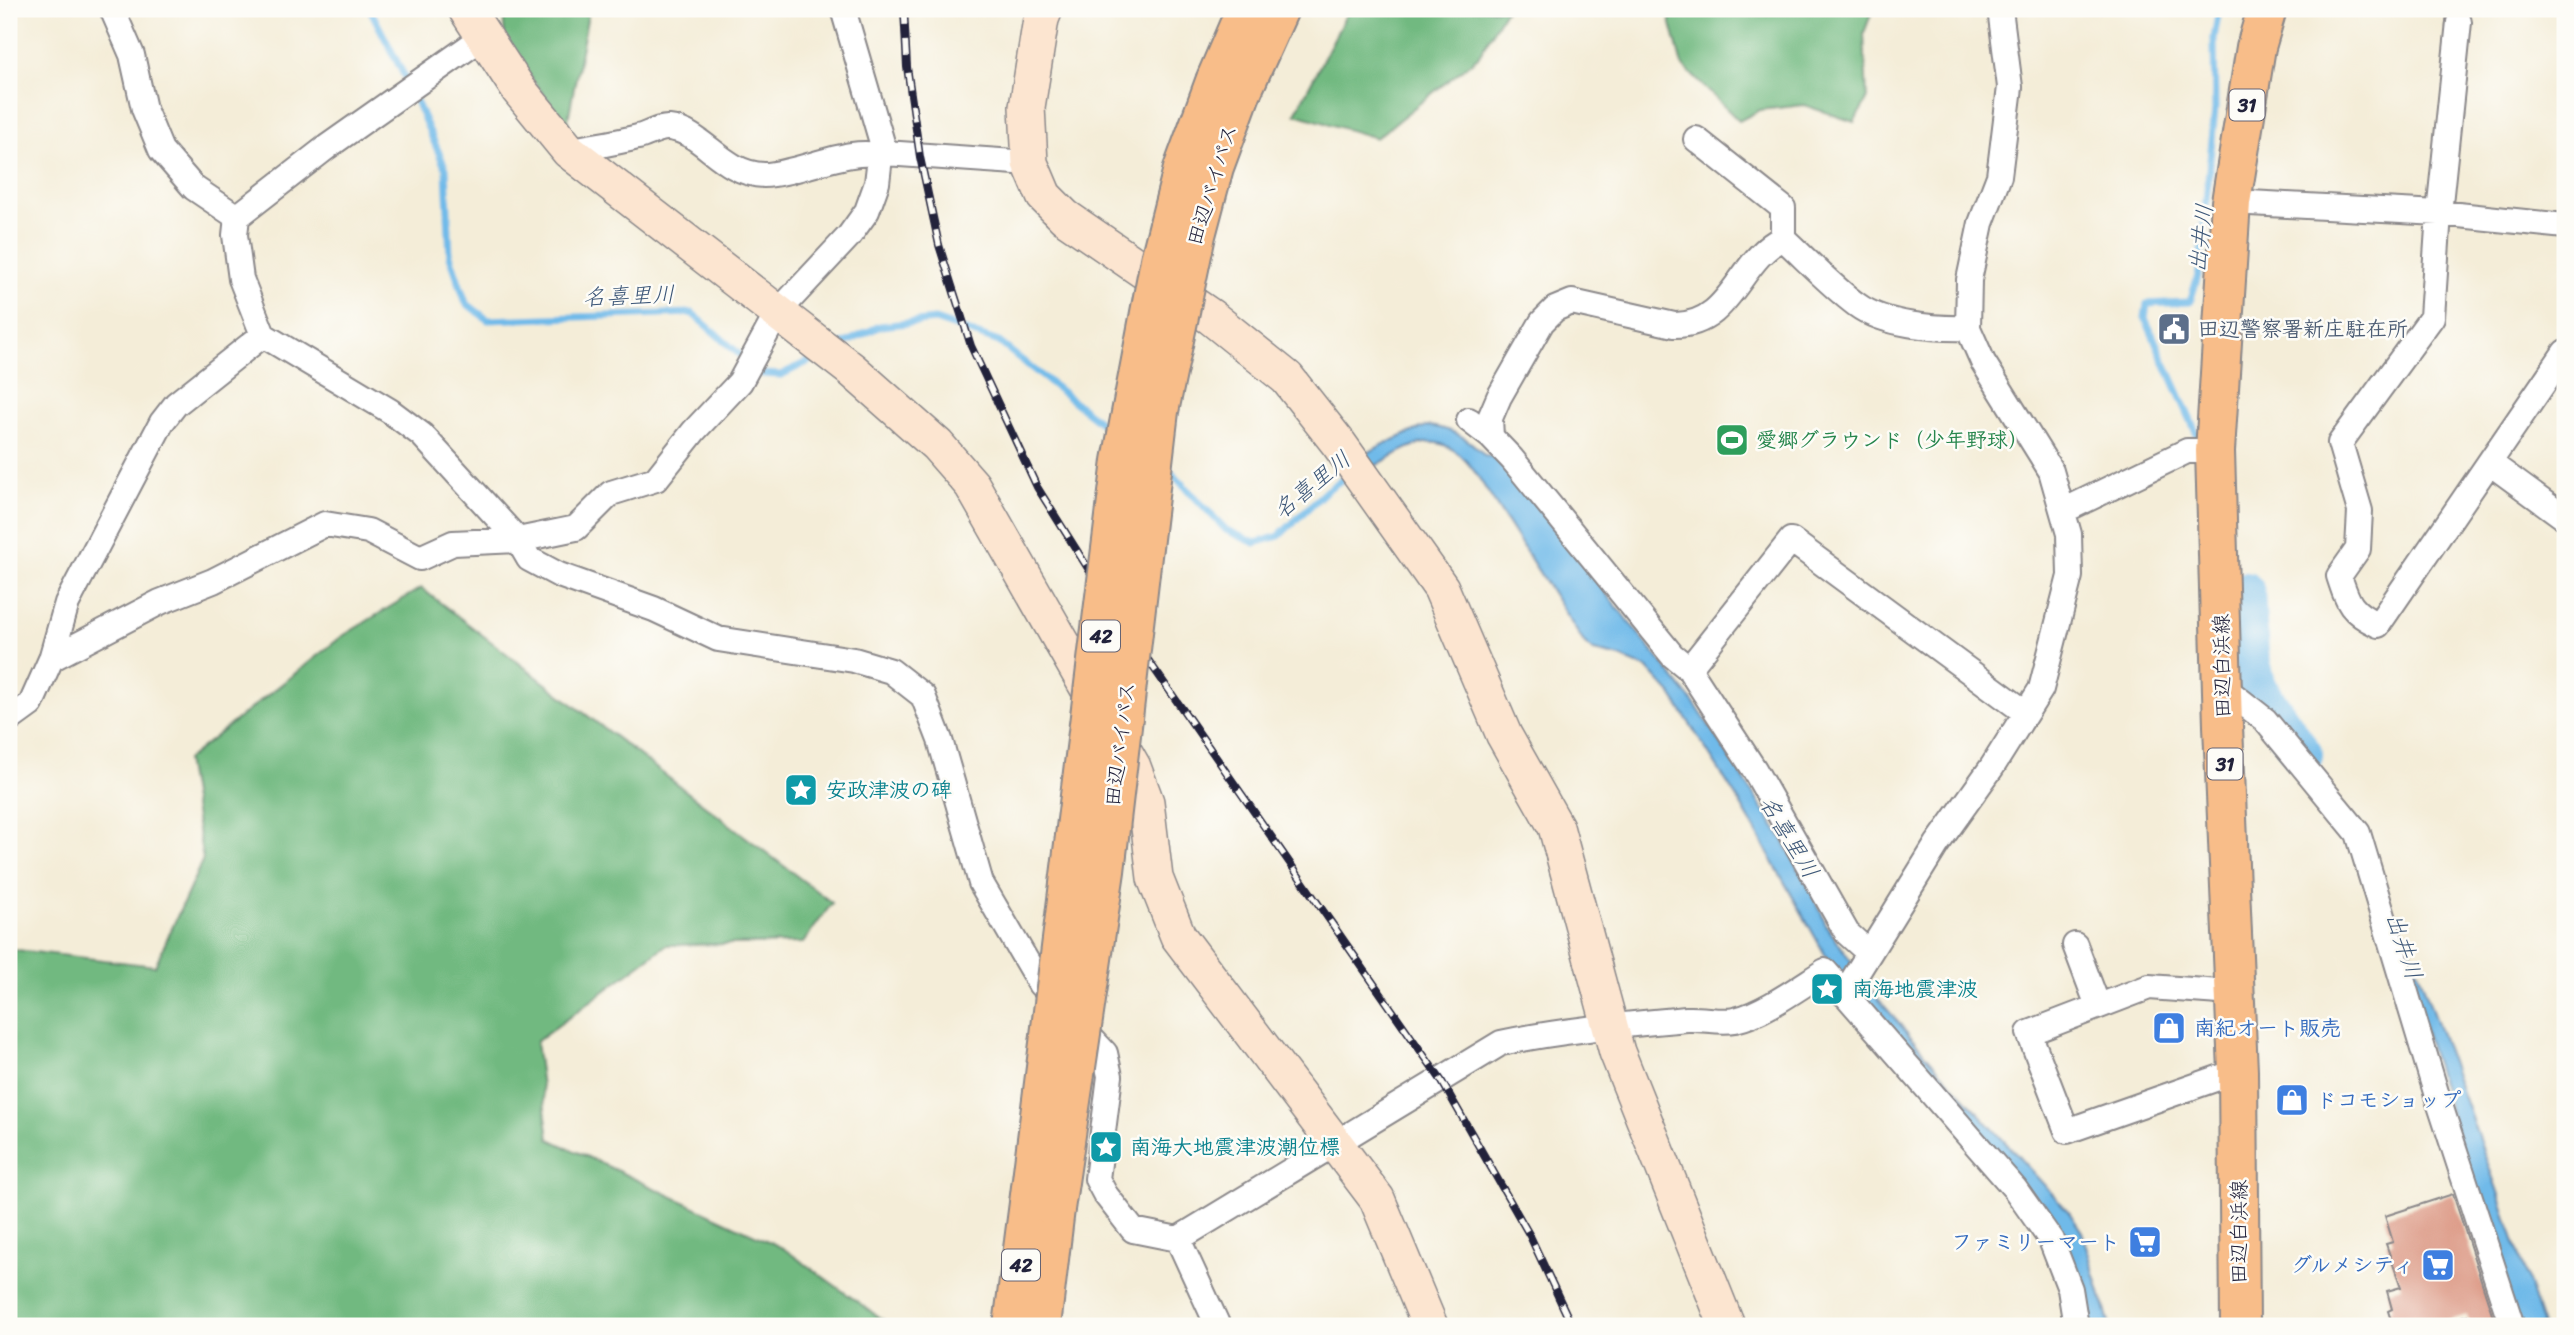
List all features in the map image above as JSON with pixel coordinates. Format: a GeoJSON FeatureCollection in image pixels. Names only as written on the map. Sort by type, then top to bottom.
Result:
{"type":"FeatureCollection","features":[{"type":"Feature","properties":{"kind":"main road","name":"田辺バイパス"},"geometry":{"type":"LineString","coordinates":[[1013,1326],[1042,1206],[1105,871],[1159,411],[1196,234],[1214,167],[1246,9]]}},
{"type":"Feature","properties":{"kind":"main road","name":"田辺バイパス"},"geometry":{"type":"LineString","coordinates":[[1229,85],[1279,9]]}},
{"type":"Feature","properties":{"kind":"main road","name":"田辺白浜線"},"geometry":{"type":"LineString","coordinates":[[2240,1326],[2238,1071],[2223,687],[2201,451],[2231,202],[2256,47],[2267,9]]}},
{"type":"Feature","properties":{"kind":"main road","name":"田辺バイパス"},"geometry":{"type":"LineString","coordinates":[[1041,1326],[1042,1206]]}},
{"type":"Feature","properties":{"kind":"street"},"geometry":{"type":"LineString","coordinates":[[111,9],[132,55],[144,109],[161,150],[194,188],[237,217]]}},
{"type":"Feature","properties":{"kind":"street"},"geometry":{"type":"LineString","coordinates":[[51,659],[160,602],[213,582],[325,524],[368,531],[420,558],[453,543],[518,540],[576,528],[611,493],[656,479],[694,431],[740,382],[778,312],[849,236],[867,211],[883,155],[843,9]]}},
{"type":"Feature","properties":{"kind":"street"},"geometry":{"type":"LineString","coordinates":[[1045,9],[1041,19],[1027,107],[1030,163],[1044,196],[1065,217],[1211,317],[1287,378],[1344,451],[1440,588],[1504,735],[1556,827],[1617,1052],[1727,1326]]}},
{"type":"Feature","properties":{"kind":"street"},"geometry":{"type":"LineString","coordinates":[[1846,992],[1937,844],[2041,688],[2070,576],[2068,534],[2051,471],[1983,362],[1968,328],[1969,279],[1981,223],[1999,176],[2010,87],[2000,9]]}},
{"type":"Feature","properties":{"kind":"street"},"geometry":{"type":"LineString","coordinates":[[2459,22],[2439,213],[2432,317],[2340,443],[2360,511],[2358,549],[2339,576],[2347,603],[2360,616],[2378,625],[2565,352]]}},
{"type":"Feature","properties":{"kind":"street"},"geometry":{"type":"LineString","coordinates":[[1430,1326],[1377,1199],[1334,1144],[1178,936],[1155,878],[1146,802],[1133,767],[972,485],[937,446],[852,370],[569,151],[519,90],[475,23],[426,78],[327,147],[237,217],[234,235],[241,279],[263,335],[390,411],[422,435],[518,540],[529,559],[559,575],[654,609],[718,639],[854,660],[891,671],[923,696],[940,740],[981,883],[1041,984],[1105,1052],[1110,1076],[1097,1179],[1105,1194],[1133,1230],[1178,1239],[1334,1144],[1501,1043],[1548,1033],[1609,1027],[1693,1019],[1735,1020],[1772,1004],[1825,971],[2015,1189],[2052,1240],[2070,1289],[2076,1326]]}},
{"type":"Feature","properties":{"kind":"street"},"geometry":{"type":"LineString","coordinates":[[569,151],[639,137],[667,128],[687,135],[736,170],[764,175],[788,172],[844,156],[873,153],[1030,163]]}},
{"type":"Feature","properties":{"kind":"street"},"geometry":{"type":"LineString","coordinates":[[1696,139],[1783,208],[1783,238],[1858,307],[1914,325],[1943,329],[1968,328]]}},
{"type":"Feature","properties":{"kind":"street"},"geometry":{"type":"LineString","coordinates":[[2231,202],[2439,213],[2565,226]]}},
{"type":"Feature","properties":{"kind":"street"},"geometry":{"type":"LineString","coordinates":[[1491,437],[1490,418],[1499,397],[1542,322],[1555,309],[1572,302],[1674,325],[1689,325],[1716,311],[1760,254],[1783,238]]}},
{"type":"Feature","properties":{"kind":"street"},"geometry":{"type":"LineString","coordinates":[[9,720],[31,704],[51,659],[66,603],[162,422],[176,404],[263,335]]}},
{"type":"Feature","properties":{"kind":"street"},"geometry":{"type":"LineString","coordinates":[[1469,420],[1491,437],[1672,655],[1689,669],[1754,769],[1847,933],[1867,957]]}},
{"type":"Feature","properties":{"kind":"street"},"geometry":{"type":"LineString","coordinates":[[2063,511],[2201,451]]}},
{"type":"Feature","properties":{"kind":"street"},"geometry":{"type":"LineString","coordinates":[[2490,463],[2565,518]]}},
{"type":"Feature","properties":{"kind":"street"},"geometry":{"type":"LineString","coordinates":[[1689,669],[1791,540],[2026,713]]}},
{"type":"Feature","properties":{"kind":"street"},"geometry":{"type":"LineString","coordinates":[[2223,687],[2264,720],[2358,833],[2438,1099],[2512,1326]]}},
{"type":"Feature","properties":{"kind":"street"},"geometry":{"type":"LineString","coordinates":[[2075,945],[2098,1006]]}},
{"type":"Feature","properties":{"kind":"street"},"geometry":{"type":"LineString","coordinates":[[2234,993],[2149,987],[2029,1033],[2067,1131],[2238,1071]]}},
{"type":"Feature","properties":{"kind":"street"},"geometry":{"type":"LineString","coordinates":[[1178,1239],[1218,1326]]}},
{"type":"Feature","properties":{"kind":"green space"},"geometry":{"type":"Polygon","coordinates":[[[503,9],[589,9],[567,125],[505,44],[503,9]]]}},
{"type":"Feature","properties":{"kind":"green space"},"geometry":{"type":"Polygon","coordinates":[[[1349,9],[1506,9],[1478,57],[1376,138],[1295,114],[1349,9]]]}},
{"type":"Feature","properties":{"kind":"green space"},"geometry":{"type":"Polygon","coordinates":[[[1667,9],[1873,9],[1864,33],[1867,100],[1854,122],[1804,105],[1760,110],[1739,121],[1682,65],[1667,9]]]}},
{"type":"Feature","properties":{"kind":"green space"},"geometry":{"type":"Polygon","coordinates":[[[421,588],[832,903],[803,943],[666,945],[536,1042],[549,1139],[783,1248],[891,1326],[9,1326],[9,949],[155,966],[203,859],[186,760],[341,637],[421,588]]]}},
{"type":"Feature","properties":{"kind":"water"},"geometry":{"type":"Polygon","coordinates":[[[1426,426],[1451,431],[1473,444],[1485,456],[1497,457],[1697,707],[1783,840],[1826,925],[1874,994],[1940,1071],[2069,1212],[2082,1232],[2110,1326],[2085,1326],[2072,1260],[1832,967],[1740,803],[1671,694],[1647,668],[1620,657],[1594,651],[1585,644],[1477,475],[1464,458],[1451,448],[1438,443],[1413,446],[1368,470],[1359,458],[1426,426]]]}},
{"type":"Feature","properties":{"kind":"water"},"geometry":{"type":"Polygon","coordinates":[[[2398,945],[2409,946],[2497,1189],[2543,1326],[2517,1326],[2398,945]]]}},
{"type":"Feature","properties":{"kind":"building","name":"グルメシティ"},"geometry":{"type":"Polygon","coordinates":[[[2453,1194],[2496,1326],[2471,1326],[2467,1315],[2431,1326],[2393,1326],[2388,1311],[2392,1309],[2387,1291],[2401,1287],[2386,1244],[2393,1242],[2385,1216],[2453,1194]]]}},
{"type":"Feature","properties":{"kind":"waterway","name":"名喜里川"},"geometry":{"type":"LineString","coordinates":[[370,9],[408,83]]}},
{"type":"Feature","properties":{"kind":"waterway","name":"出井川"},"geometry":{"type":"LineString","coordinates":[[2198,446],[2196,432],[2145,318],[2147,304],[2190,302],[2199,272],[2215,109],[2214,38],[2219,9]]}},
{"type":"Feature","properties":{"kind":"waterway","name":"名喜里川"},"geometry":{"type":"LineString","coordinates":[[413,94],[446,169],[450,256],[466,303],[488,320],[692,313],[762,374],[781,375],[817,357]]}},
{"type":"Feature","properties":{"kind":"waterway","name":"名喜里川"},"geometry":{"type":"LineString","coordinates":[[837,347],[880,326],[935,320],[999,342],[1116,435]]}},
{"type":"Feature","properties":{"kind":"waterway","name":"名喜里川"},"geometry":{"type":"LineString","coordinates":[[1165,466],[1226,530],[1255,543],[1279,536],[1327,490],[1350,474]]}},
{"type":"Feature","properties":{"kind":"waterway","name":"出井川"},"geometry":{"type":"LineString","coordinates":[[2245,592],[2249,654],[2257,688],[2303,755]]}},
{"type":"Feature","properties":{"kind":"railway"},"geometry":{"type":"LineString","coordinates":[[904,9],[907,67],[920,157],[939,245],[971,346],[1037,487],[1123,624],[1441,1080],[1530,1236],[1572,1326]]}},
{"type":"Feature","properties":{"kind":"place","name":"田辺警察署新庄駐在所"},"geometry":{"type":"Point","coordinates":[2174,329]}},
{"type":"Feature","properties":{"kind":"place","name":"愛郷グラウンド（少年野球）"},"geometry":{"type":"Point","coordinates":[1732,440]}},
{"type":"Feature","properties":{"kind":"place","name":"安政津波の碑"},"geometry":{"type":"Point","coordinates":[801,790]}},
{"type":"Feature","properties":{"kind":"place","name":"南海地震津波"},"geometry":{"type":"Point","coordinates":[1827,989]}},
{"type":"Feature","properties":{"kind":"place","name":"南紀オート販売"},"geometry":{"type":"Point","coordinates":[2169,1028]}},
{"type":"Feature","properties":{"kind":"place","name":"ドコモショップ"},"geometry":{"type":"Point","coordinates":[2292,1100]}},
{"type":"Feature","properties":{"kind":"place","name":"南海大地震津波潮位標"},"geometry":{"type":"Point","coordinates":[1106,1147]}},
{"type":"Feature","properties":{"kind":"place","name":"ファミリーマート"},"geometry":{"type":"Point","coordinates":[2145,1242]}},
{"type":"Feature","properties":{"kind":"place","name":"グルメシティ"},"geometry":{"type":"Point","coordinates":[2438,1265]}}]}
